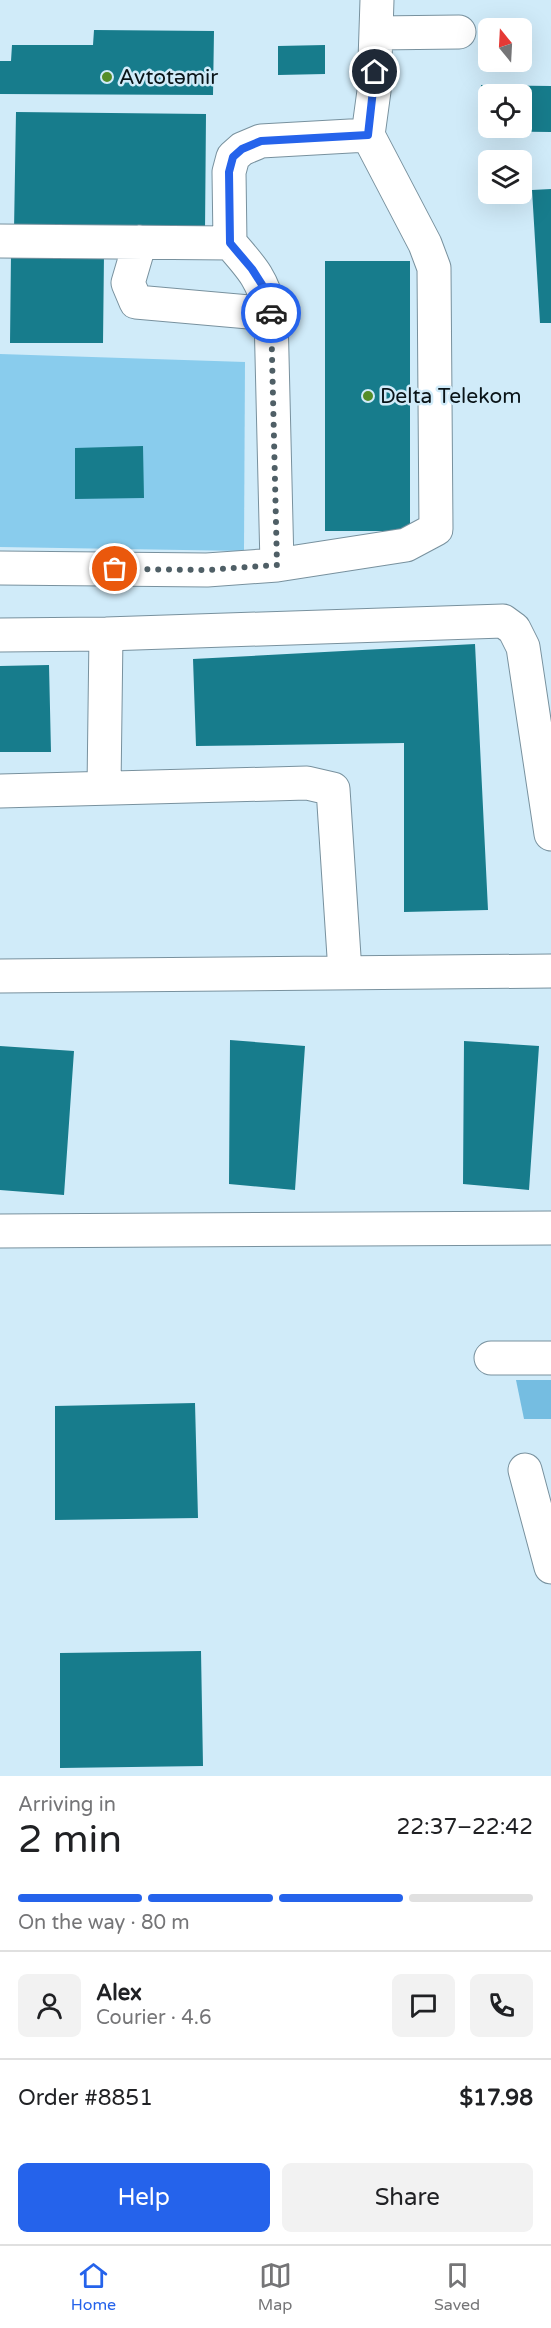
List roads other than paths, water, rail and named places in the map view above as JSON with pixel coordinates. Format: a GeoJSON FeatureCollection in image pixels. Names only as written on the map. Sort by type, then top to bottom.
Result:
{"type":"FeatureCollection","features":[{"type":"Feature","properties":{"kind":"lane"},"geometry":{"type":"LineString","coordinates":[[0,568],[207,570],[277,565],[406,545],[436,529],[434,268],[425,244],[368,135],[374,91],[377,0]]}},
{"type":"Feature","properties":{"kind":"lane"},"geometry":{"type":"LineString","coordinates":[[376,33],[459,32]]}},
{"type":"Feature","properties":{"kind":"lane"},"geometry":{"type":"LineString","coordinates":[[277,565],[271,314],[266,291],[252,269],[230,243],[229,172],[233,157],[242,149],[261,141],[368,135]]}},
{"type":"Feature","properties":{"kind":"lane"},"geometry":{"type":"LineString","coordinates":[[0,241],[230,243]]}},
{"type":"Feature","properties":{"kind":"lane"},"geometry":{"type":"LineString","coordinates":[[140,242],[128,283],[136,302],[271,314]]}},
{"type":"Feature","properties":{"kind":"lane"},"geometry":{"type":"LineString","coordinates":[[0,635],[106,634],[503,621],[514,629],[523,647],[551,834]]}},
{"type":"Feature","properties":{"kind":"lane"},"geometry":{"type":"LineString","coordinates":[[104,788],[106,634]]}},
{"type":"Feature","properties":{"kind":"lane"},"geometry":{"type":"LineString","coordinates":[[0,791],[307,783],[333,789],[345,972]]}},
{"type":"Feature","properties":{"kind":"lane"},"geometry":{"type":"LineString","coordinates":[[0,976],[551,971]]}},
{"type":"Feature","properties":{"kind":"lane"},"geometry":{"type":"LineString","coordinates":[[0,1231],[551,1228]]}},
{"type":"Feature","properties":{"kind":"lane"},"geometry":{"type":"LineString","coordinates":[[491,1358],[551,1359]]}},
{"type":"Feature","properties":{"kind":"lane"},"geometry":{"type":"LineString","coordinates":[[525,1470],[551,1567]]}},
{"type":"Feature","properties":{"kind":"place","name":"Avtotəmir"},"geometry":{"type":"Point","coordinates":[107,77]}},
{"type":"Feature","properties":{"kind":"place","name":"Delta Telekom"},"geometry":{"type":"Point","coordinates":[368,396]}}]}
